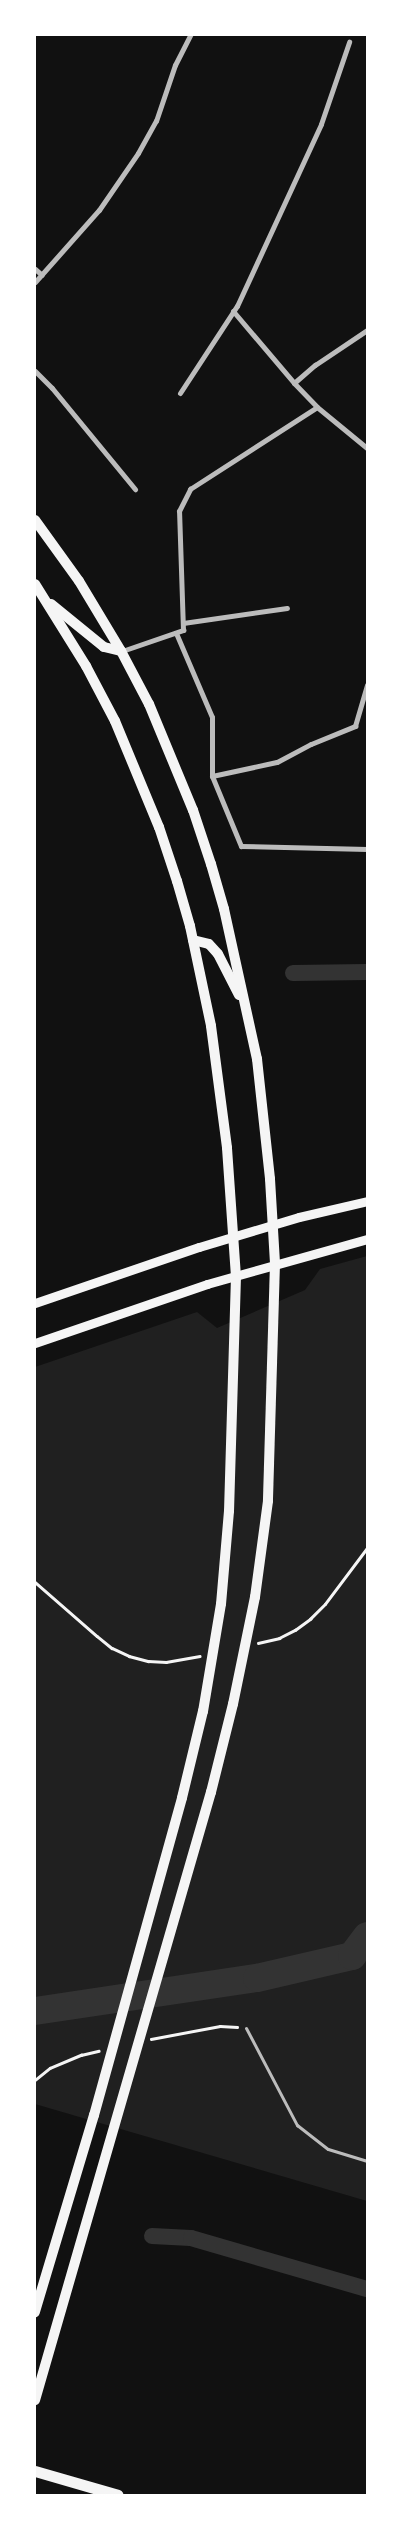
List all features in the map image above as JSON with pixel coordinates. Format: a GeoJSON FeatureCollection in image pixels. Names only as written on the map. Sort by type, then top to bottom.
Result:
{"type":"FeatureCollection","features":[{"type":"Feature","properties":{"kind":"highway"},"geometry":{"type":"LineString","coordinates":[[35,2471],[118,2495]]}},
{"type":"Feature","properties":{"kind":"main road"},"geometry":{"type":"LineString","coordinates":[[35,520],[79,581],[121,652],[153,713],[193,810],[224,909],[247,1009],[258,1068],[270,1180],[275,1263],[268,1501],[256,1597],[233,1704],[211,1792],[35,2400]]}},
{"type":"Feature","properties":{"kind":"main road"},"geometry":{"type":"LineString","coordinates":[[35,584],[86,666],[138,774],[177,881],[193,940],[211,1026],[227,1148],[236,1276],[230,1504],[221,1604],[202,1711],[182,1798],[94,2115],[35,2312]]}},
{"type":"Feature","properties":{"kind":"main road"},"geometry":{"type":"LineString","coordinates":[[45,598],[104,647],[121,652]]}},
{"type":"Feature","properties":{"kind":"main road"},"geometry":{"type":"LineString","coordinates":[[193,940],[210,944],[218,954],[247,1009]]}},
{"type":"Feature","properties":{"kind":"main road"},"geometry":{"type":"LineString","coordinates":[[35,1302],[199,1247],[272,1225],[367,1201]]}},
{"type":"Feature","properties":{"kind":"main road"},"geometry":{"type":"LineString","coordinates":[[35,1343],[98,1320],[275,1263],[367,1239]]}},
{"type":"Feature","properties":{"kind":"street"},"geometry":{"type":"LineString","coordinates":[[35,282],[99,210],[138,153],[156,121],[175,65],[190,35]]}},
{"type":"Feature","properties":{"kind":"street"},"geometry":{"type":"LineString","coordinates":[[180,393],[233,312],[276,224],[321,124],[349,42]]}},
{"type":"Feature","properties":{"kind":"street"},"geometry":{"type":"LineString","coordinates":[[35,269],[42,275]]}},
{"type":"Feature","properties":{"kind":"street"},"geometry":{"type":"LineString","coordinates":[[233,312],[316,407],[367,448]]}},
{"type":"Feature","properties":{"kind":"street"},"geometry":{"type":"LineString","coordinates":[[294,383],[315,365],[367,330]]}},
{"type":"Feature","properties":{"kind":"street"},"geometry":{"type":"LineString","coordinates":[[35,372],[52,388],[135,489]]}},
{"type":"Feature","properties":{"kind":"street"},"geometry":{"type":"LineString","coordinates":[[121,652],[183,630],[179,511],[190,489],[316,407]]}},
{"type":"Feature","properties":{"kind":"street"},"geometry":{"type":"LineString","coordinates":[[183,623],[287,608]]}},
{"type":"Feature","properties":{"kind":"street"},"geometry":{"type":"LineString","coordinates":[[176,633],[212,717],[212,776],[241,846],[367,849]]}},
{"type":"Feature","properties":{"kind":"street"},"geometry":{"type":"LineString","coordinates":[[212,776],[277,762],[311,744],[355,726],[367,685]]}},
{"type":"Feature","properties":{"kind":"lane"},"geometry":{"type":"LineString","coordinates":[[246,2028],[297,2125],[328,2150],[367,2161]]}},
{"type":"Feature","properties":{"kind":"shaded area"},"geometry":{"type":"Polygon","coordinates":[[[367,1256],[367,2201],[35,2104],[35,1367],[197,1312],[217,1328],[305,1290],[320,1269],[367,1256]]]}},
{"type":"Feature","properties":{"kind":"waterway"},"geometry":{"type":"LineString","coordinates":[[293,973],[367,972]]}},
{"type":"Feature","properties":{"kind":"waterway"},"geometry":{"type":"LineString","coordinates":[[35,2011],[257,1978],[352,1956],[367,1936]]}},
{"type":"Feature","properties":{"kind":"waterway"},"geometry":{"type":"LineString","coordinates":[[152,2236],[191,2238],[367,2289]]}}]}
